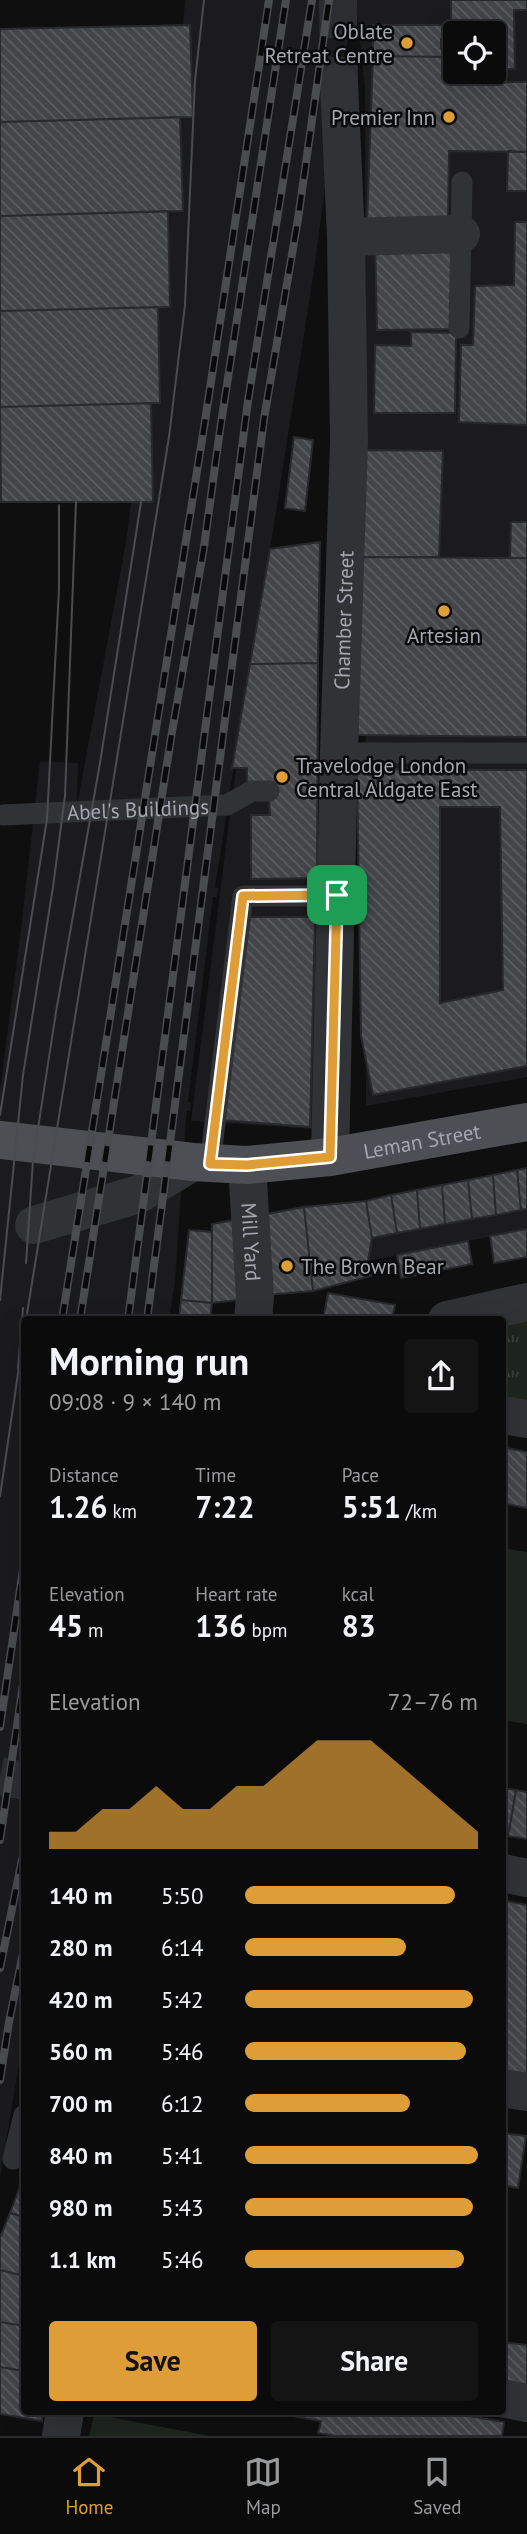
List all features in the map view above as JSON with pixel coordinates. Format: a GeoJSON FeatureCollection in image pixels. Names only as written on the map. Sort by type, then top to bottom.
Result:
{"type":"FeatureCollection","features":[{"type":"Feature","properties":{"kind":"main road","name":"Leman Street"},"geometry":{"type":"LineString","coordinates":[[0,1140],[216,1164],[330,1157],[527,1122]]}},
{"type":"Feature","properties":{"kind":"street","name":"Chamber Street"},"geometry":{"type":"LineString","coordinates":[[330,1157],[337,895],[328,793],[339,753],[349,441],[346,237],[339,83]]}},
{"type":"Feature","properties":{"kind":"street"},"geometry":{"type":"LineString","coordinates":[[346,237],[461,234]]}},
{"type":"Feature","properties":{"kind":"street","name":"Leman Street"},"geometry":{"type":"LineString","coordinates":[[34,1225],[139,1194],[216,1164]]}},
{"type":"Feature","properties":{"kind":"street","name":"Mill Yard"},"geometry":{"type":"LineString","coordinates":[[216,1164],[255,1297],[253,1316]]}},
{"type":"Feature","properties":{"kind":"street"},"geometry":{"type":"LineString","coordinates":[[465,1316],[527,1302]]}},
{"type":"Feature","properties":{"kind":"street"},"geometry":{"type":"LineString","coordinates":[[506,1416],[527,1419]]}},
{"type":"Feature","properties":{"kind":"street"},"geometry":{"type":"LineString","coordinates":[[506,1874],[527,1878]]}},
{"type":"Feature","properties":{"kind":"street"},"geometry":{"type":"LineString","coordinates":[[506,2089],[527,2092]]}},
{"type":"Feature","properties":{"kind":"street"},"geometry":{"type":"LineString","coordinates":[[506,2399],[527,2403]]}},
{"type":"Feature","properties":{"kind":"street"},"geometry":{"type":"LineString","coordinates":[[61,2436],[64,2415]]}},
{"type":"Feature","properties":{"kind":"lane"},"geometry":{"type":"LineString","coordinates":[[459,328],[462,182]]}},
{"type":"Feature","properties":{"kind":"lane"},"geometry":{"type":"LineString","coordinates":[[339,753],[527,753]]}},
{"type":"Feature","properties":{"kind":"lane","name":"Abel's Buildings"},"geometry":{"type":"LineString","coordinates":[[4,815],[226,805],[252,791],[269,791]]}},
{"type":"Feature","properties":{"kind":"lane"},"geometry":{"type":"LineString","coordinates":[[216,1164],[243,896],[337,895]]}},
{"type":"Feature","properties":{"kind":"lane"},"geometry":{"type":"LineString","coordinates":[[13,2159],[21,2127]]}},
{"type":"Feature","properties":{"kind":"shaded area"},"geometry":{"type":"Polygon","coordinates":[[[185,0],[527,0],[527,1077],[366,1106],[365,88],[357,13],[341,64],[314,271],[270,549],[316,792],[315,1129],[191,1121],[246,689],[215,887],[218,888],[217,897],[213,897],[188,1102],[191,1103],[186,1119],[175,1282],[169,1316],[21,1316],[21,2052],[0,2178],[0,1089],[40,761],[78,763],[77,805],[131,503],[152,502],[151,403],[160,402],[158,307],[170,306],[168,211],[183,210],[180,117],[193,117],[190,25],[183,25],[185,0]]]}},
{"type":"Feature","properties":{"kind":"shaded area"},"geometry":{"type":"Polygon","coordinates":[[[527,1168],[527,1229],[369,1261],[371,1276],[256,1216],[304,1207],[366,1201],[527,1168]]]}},
{"type":"Feature","properties":{"kind":"green space"},"geometry":{"type":"Polygon","coordinates":[[[527,1314],[527,1407],[506,1404],[506,1319],[527,1314]]]}},
{"type":"Feature","properties":{"kind":"green space"},"geometry":{"type":"Polygon","coordinates":[[[506,1549],[527,1552],[527,1724],[506,1721],[506,1549]]]}},
{"type":"Feature","properties":{"kind":"green space"},"geometry":{"type":"Polygon","coordinates":[[[94,2415],[99,2415],[210,2436],[89,2436],[94,2415]]]}},
{"type":"Feature","properties":{"kind":"building"},"geometry":{"type":"Polygon","coordinates":[[[451,0],[527,0],[527,10],[514,10],[515,69],[506,69],[506,21],[451,21],[451,0]]]}},
{"type":"Feature","properties":{"kind":"building"},"geometry":{"type":"Polygon","coordinates":[[[190,25],[193,117],[0,122],[0,29],[190,25]]]}},
{"type":"Feature","properties":{"kind":"building","name":"Oblate Retreat Centre"},"geometry":{"type":"Polygon","coordinates":[[[373,25],[443,25],[443,57],[373,56],[373,25]]]}},
{"type":"Feature","properties":{"kind":"building","name":"Premier Inn"},"geometry":{"type":"Polygon","coordinates":[[[373,56],[443,57],[443,84],[527,82],[527,152],[449,151],[448,222],[367,222],[373,56]]]}},
{"type":"Feature","properties":{"kind":"building"},"geometry":{"type":"Polygon","coordinates":[[[180,117],[183,211],[0,216],[0,122],[180,117]]]}},
{"type":"Feature","properties":{"kind":"building"},"geometry":{"type":"Polygon","coordinates":[[[508,151],[527,152],[527,191],[507,191],[508,151]]]}},
{"type":"Feature","properties":{"kind":"building"},"geometry":{"type":"Polygon","coordinates":[[[168,211],[170,307],[0,311],[0,216],[168,211]]]}},
{"type":"Feature","properties":{"kind":"building"},"geometry":{"type":"Polygon","coordinates":[[[515,222],[527,222],[527,425],[459,422],[461,345],[473,345],[475,286],[514,285],[515,222]]]}},
{"type":"Feature","properties":{"kind":"building"},"geometry":{"type":"Polygon","coordinates":[[[453,237],[454,329],[377,330],[375,239],[453,237]]]}},
{"type":"Feature","properties":{"kind":"building"},"geometry":{"type":"Polygon","coordinates":[[[158,307],[160,403],[0,407],[0,311],[158,307]]]}},
{"type":"Feature","properties":{"kind":"building"},"geometry":{"type":"Polygon","coordinates":[[[411,332],[456,333],[455,413],[374,413],[375,345],[411,346],[411,332]]]}},
{"type":"Feature","properties":{"kind":"building"},"geometry":{"type":"Polygon","coordinates":[[[151,403],[153,502],[1,502],[0,407],[151,403]]]}},
{"type":"Feature","properties":{"kind":"building"},"geometry":{"type":"Polygon","coordinates":[[[294,437],[313,440],[305,511],[285,508],[294,437]]]}},
{"type":"Feature","properties":{"kind":"building"},"geometry":{"type":"Polygon","coordinates":[[[366,450],[443,451],[439,557],[362,557],[366,450]]]}},
{"type":"Feature","properties":{"kind":"building"},"geometry":{"type":"Polygon","coordinates":[[[511,522],[527,522],[527,558],[510,558],[511,522]]]}},
{"type":"Feature","properties":{"kind":"building"},"geometry":{"type":"Polygon","coordinates":[[[320,542],[318,663],[250,664],[270,549],[320,542]]]}},
{"type":"Feature","properties":{"kind":"building","name":"Artesian"},"geometry":{"type":"Polygon","coordinates":[[[362,557],[527,558],[527,737],[357,735],[362,557]]]}},
{"type":"Feature","properties":{"kind":"building","name":"Travelodge London Central Aldgate East"},"geometry":{"type":"Polygon","coordinates":[[[318,663],[317,878],[251,879],[251,815],[270,815],[268,786],[247,786],[247,768],[232,768],[250,664],[318,663]]]}},
{"type":"Feature","properties":{"kind":"building"},"geometry":{"type":"Polygon","coordinates":[[[357,769],[527,770],[527,1066],[373,1095],[361,1036],[357,769]],[[440,807],[440,1003],[503,990],[500,807],[440,807]]]}},
{"type":"Feature","properties":{"kind":"building"},"geometry":{"type":"Polygon","coordinates":[[[250,917],[315,917],[310,1127],[222,1120],[250,917]]]}},
{"type":"Feature","properties":{"kind":"building"},"geometry":{"type":"Polygon","coordinates":[[[527,1168],[527,1209],[521,1210],[517,1170],[527,1168]]]}},
{"type":"Feature","properties":{"kind":"building"},"geometry":{"type":"Polygon","coordinates":[[[517,1170],[521,1210],[496,1215],[493,1175],[517,1170]]]}},
{"type":"Feature","properties":{"kind":"building"},"geometry":{"type":"Polygon","coordinates":[[[493,1175],[496,1215],[472,1219],[468,1180],[493,1175]]]}},
{"type":"Feature","properties":{"kind":"building"},"geometry":{"type":"Polygon","coordinates":[[[468,1180],[472,1219],[445,1224],[442,1185],[468,1180]]]}},
{"type":"Feature","properties":{"kind":"building"},"geometry":{"type":"Polygon","coordinates":[[[442,1185],[445,1224],[420,1229],[417,1190],[442,1185]]]}},
{"type":"Feature","properties":{"kind":"building"},"geometry":{"type":"Polygon","coordinates":[[[417,1190],[420,1229],[397,1233],[391,1195],[417,1190]]]}},
{"type":"Feature","properties":{"kind":"building"},"geometry":{"type":"Polygon","coordinates":[[[391,1195],[397,1233],[372,1238],[366,1201],[391,1195]]]}},
{"type":"Feature","properties":{"kind":"building"},"geometry":{"type":"Polygon","coordinates":[[[366,1201],[372,1238],[368,1261],[371,1276],[313,1291],[304,1207],[366,1201]]]}},
{"type":"Feature","properties":{"kind":"building","name":"The Brown Bear"},"geometry":{"type":"Polygon","coordinates":[[[304,1207],[313,1291],[265,1295],[240,1219],[304,1207]]]}},
{"type":"Feature","properties":{"kind":"building"},"geometry":{"type":"Polygon","coordinates":[[[240,1219],[247,1299],[212,1303],[212,1224],[240,1219]]]}},
{"type":"Feature","properties":{"kind":"building"},"geometry":{"type":"Polygon","coordinates":[[[527,1229],[527,1257],[494,1263],[490,1236],[527,1229]]]}},
{"type":"Feature","properties":{"kind":"building"},"geometry":{"type":"Polygon","coordinates":[[[189,1230],[212,1232],[212,1303],[181,1300],[189,1230]]]}},
{"type":"Feature","properties":{"kind":"building"},"geometry":{"type":"Polygon","coordinates":[[[468,1241],[472,1264],[401,1278],[397,1255],[468,1241]]]}},
{"type":"Feature","properties":{"kind":"building"},"geometry":{"type":"Polygon","coordinates":[[[328,1293],[395,1305],[393,1316],[324,1316],[328,1293]]]}},
{"type":"Feature","properties":{"kind":"building"},"geometry":{"type":"Polygon","coordinates":[[[181,1300],[212,1303],[210,1316],[179,1316],[181,1300]]]}},
{"type":"Feature","properties":{"kind":"building"},"geometry":{"type":"Polygon","coordinates":[[[506,1448],[527,1452],[527,1508],[506,1504],[506,1448]]]}},
{"type":"Feature","properties":{"kind":"building"},"geometry":{"type":"Polygon","coordinates":[[[506,1789],[516,1790],[506,1836],[506,1789]]]}},
{"type":"Feature","properties":{"kind":"building"},"geometry":{"type":"Polygon","coordinates":[[[516,1790],[527,1792],[527,1839],[508,1836],[516,1790]]]}},
{"type":"Feature","properties":{"kind":"building"},"geometry":{"type":"Polygon","coordinates":[[[506,1901],[527,1905],[527,2074],[506,2071],[506,1901]]]}},
{"type":"Feature","properties":{"kind":"building"},"geometry":{"type":"Polygon","coordinates":[[[506,2134],[526,2136],[518,2188],[506,2186],[506,2134]]]}},
{"type":"Feature","properties":{"kind":"building"},"geometry":{"type":"Polygon","coordinates":[[[21,2184],[21,2216],[10,2213],[21,2184]]]}},
{"type":"Feature","properties":{"kind":"building"},"geometry":{"type":"Polygon","coordinates":[[[10,2213],[21,2216],[21,2275],[0,2270],[0,2238],[10,2213]]]}},
{"type":"Feature","properties":{"kind":"building"},"geometry":{"type":"Polygon","coordinates":[[[0,2270],[21,2275],[21,2326],[0,2322],[0,2270]]]}},
{"type":"Feature","properties":{"kind":"building"},"geometry":{"type":"Polygon","coordinates":[[[0,2322],[21,2326],[21,2370],[0,2367],[0,2322]]]}},
{"type":"Feature","properties":{"kind":"building"},"geometry":{"type":"Polygon","coordinates":[[[506,2342],[527,2345],[527,2387],[506,2384],[506,2342]]]}},
{"type":"Feature","properties":{"kind":"building"},"geometry":{"type":"Polygon","coordinates":[[[0,2367],[21,2370],[21,2415],[43,2415],[42,2421],[0,2414],[0,2367]]]}},
{"type":"Feature","properties":{"kind":"building"},"geometry":{"type":"Polygon","coordinates":[[[287,2415],[463,2415],[504,2422],[502,2436],[337,2436],[318,2433],[321,2421],[287,2415]]]}},
{"type":"Feature","properties":{"kind":"tunnel"},"geometry":{"type":"LineString","coordinates":[[338,0],[339,83]]}},
{"type":"Feature","properties":{"kind":"tunnel"},"geometry":{"type":"LineString","coordinates":[[0,1776],[21,1780]]}},
{"type":"Feature","properties":{"kind":"tram line"},"geometry":{"type":"LineString","coordinates":[[27,1316],[169,437],[185,305],[195,80],[204,0]]}},
{"type":"Feature","properties":{"kind":"tram line"},"geometry":{"type":"LineString","coordinates":[[0,1300],[23,1075],[65,796],[76,502]]}},
{"type":"Feature","properties":{"kind":"tram line"},"geometry":{"type":"LineString","coordinates":[[26,1263],[33,1161],[141,502]]}},
{"type":"Feature","properties":{"kind":"tram line"},"geometry":{"type":"LineString","coordinates":[[0,1115],[47,819],[59,589],[59,505]]}},
{"type":"Feature","properties":{"kind":"tram line"},"geometry":{"type":"LineString","coordinates":[[22,1316],[23,1308]]}},
{"type":"Feature","properties":{"kind":"tram line"},"geometry":{"type":"LineString","coordinates":[[18,1368],[21,1332]]}},
{"type":"Feature","properties":{"kind":"tram line"},"geometry":{"type":"LineString","coordinates":[[0,1496],[20,1360]]}},
{"type":"Feature","properties":{"kind":"railway"},"geometry":{"type":"LineString","coordinates":[[63,1316],[269,0]]}},
{"type":"Feature","properties":{"kind":"railway"},"geometry":{"type":"LineString","coordinates":[[81,1316],[171,738],[204,547],[286,0]]}},
{"type":"Feature","properties":{"kind":"railway"},"geometry":{"type":"LineString","coordinates":[[129,1316],[248,401],[312,0]]}},
{"type":"Feature","properties":{"kind":"railway"},"geometry":{"type":"LineString","coordinates":[[148,1316],[264,419],[298,219],[329,0]]}},
{"type":"Feature","properties":{"kind":"railway"},"geometry":{"type":"LineString","coordinates":[[0,1727],[21,1583]]}},
{"type":"Feature","properties":{"kind":"railway"},"geometry":{"type":"LineString","coordinates":[[0,1840],[21,1698]]}},
{"type":"Feature","properties":{"kind":"railway"},"geometry":{"type":"LineString","coordinates":[[0,1968],[21,1865]]}},
{"type":"Feature","properties":{"kind":"railway"},"geometry":{"type":"LineString","coordinates":[[0,2080],[21,1963]]}},
{"type":"Feature","properties":{"kind":"place","name":"Oblate Retreat Centre"},"geometry":{"type":"Point","coordinates":[407,43]}},
{"type":"Feature","properties":{"kind":"place","name":"Premier Inn"},"geometry":{"type":"Point","coordinates":[449,117]}},
{"type":"Feature","properties":{"kind":"place","name":"Artesian"},"geometry":{"type":"Point","coordinates":[444,611]}},
{"type":"Feature","properties":{"kind":"place","name":"Travelodge London Central Aldgate East"},"geometry":{"type":"Point","coordinates":[282,777]}},
{"type":"Feature","properties":{"kind":"place","name":"The Brown Bear"},"geometry":{"type":"Point","coordinates":[287,1266]}},
{"type":"Feature","properties":{"kind":"route"},"geometry":{"type":"LineString","coordinates":[[337,895],[330,1157],[247,1165],[210,1164],[243,896],[337,895]]}}]}
